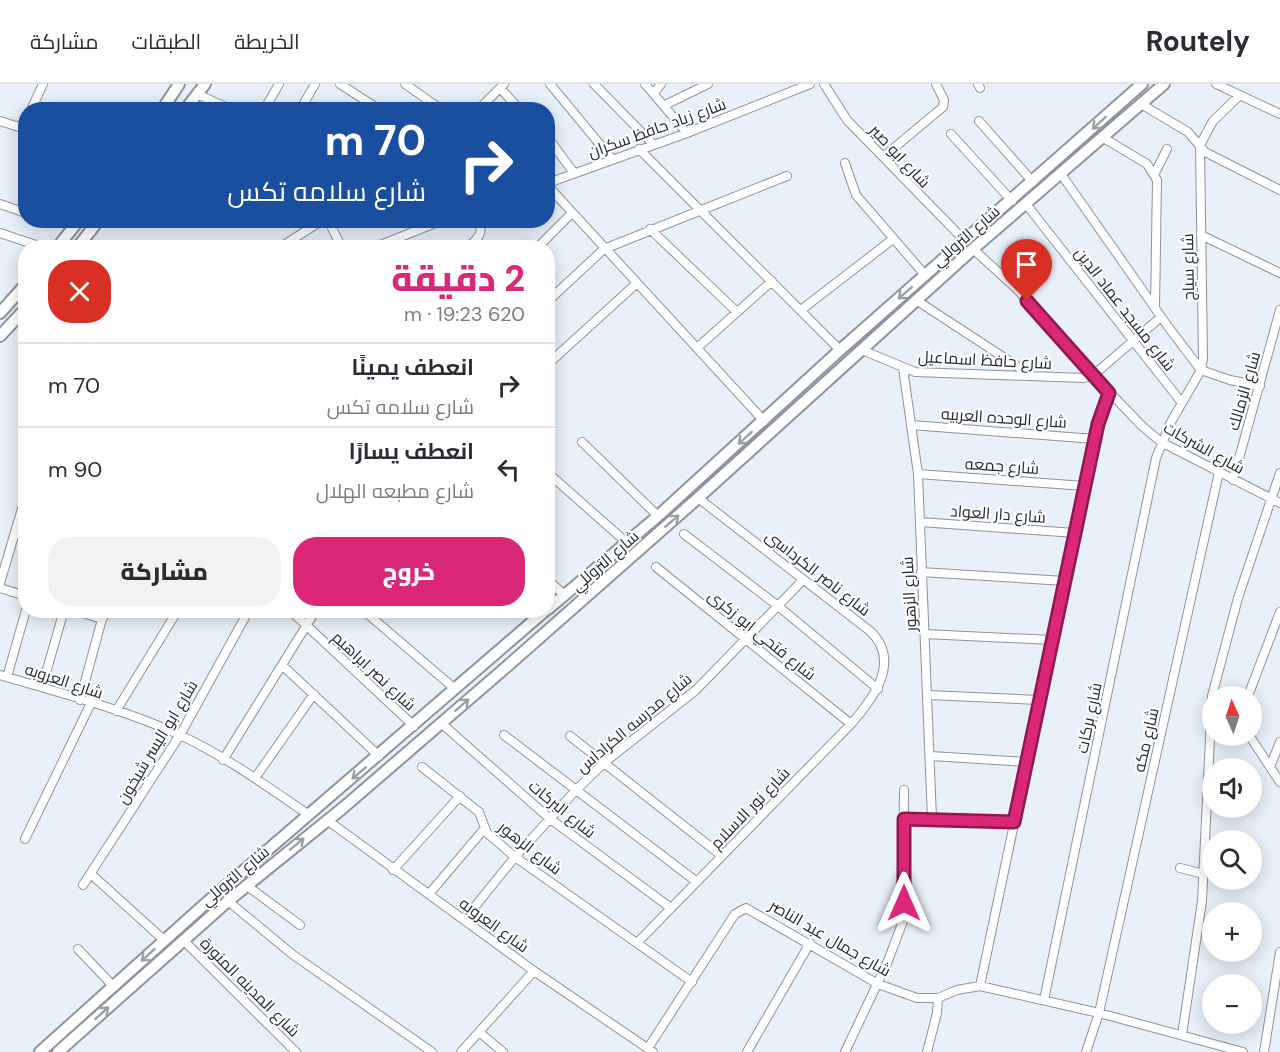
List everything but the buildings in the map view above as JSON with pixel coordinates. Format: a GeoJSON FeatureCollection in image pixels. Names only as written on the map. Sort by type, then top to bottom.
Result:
{"type":"FeatureCollection","features":[{"type":"Feature","properties":{"kind":"street"},"geometry":{"type":"LineString","coordinates":[[35,102],[43,84]]}},
{"type":"Feature","properties":{"kind":"street"},"geometry":{"type":"LineString","coordinates":[[167,102],[179,84]]}},
{"type":"Feature","properties":{"kind":"street"},"geometry":{"type":"LineString","coordinates":[[192,102],[205,84]]}},
{"type":"Feature","properties":{"kind":"street"},"geometry":{"type":"LineString","coordinates":[[269,102],[279,84]]}},
{"type":"Feature","properties":{"kind":"street"},"geometry":{"type":"LineString","coordinates":[[305,102],[315,84]]}},
{"type":"Feature","properties":{"kind":"street"},"geometry":{"type":"LineString","coordinates":[[340,84],[368,102]]}},
{"type":"Feature","properties":{"kind":"street"},"geometry":{"type":"LineString","coordinates":[[405,84],[431,102]]}},
{"type":"Feature","properties":{"kind":"street"},"geometry":{"type":"LineString","coordinates":[[550,84],[612,159]]}},
{"type":"Feature","properties":{"kind":"street"},"geometry":{"type":"LineString","coordinates":[[594,84],[653,144]]}},
{"type":"Feature","properties":{"kind":"street"},"geometry":{"type":"LineString","coordinates":[[645,84],[687,133]]}},
{"type":"Feature","properties":{"kind":"street"},"geometry":{"type":"LineString","coordinates":[[654,93],[661,84]]}},
{"type":"Feature","properties":{"kind":"street"},"geometry":{"type":"LineString","coordinates":[[665,105],[708,84]]}},
{"type":"Feature","properties":{"kind":"street","name":"شارع زياد حافظ سكران"},"geometry":{"type":"LineString","coordinates":[[555,181],[687,133],[810,84]]}},
{"type":"Feature","properties":{"kind":"street","name":"شارع ابو صير"},"geometry":{"type":"LineString","coordinates":[[824,84],[847,120],[969,245]]}},
{"type":"Feature","properties":{"kind":"street"},"geometry":{"type":"LineString","coordinates":[[883,157],[943,107],[944,100],[936,84]]}},
{"type":"Feature","properties":{"kind":"street","name":"شارع التروللي"},"geometry":{"type":"LineString","coordinates":[[65,1050],[246,885],[441,723],[699,498],[916,300],[1011,201],[1142,84]]}},
{"type":"Feature","properties":{"kind":"street","name":"شارع التروللي"},"geometry":{"type":"LineString","coordinates":[[555,603],[658,516],[925,275],[1026,204],[1164,84]]}},
{"type":"Feature","properties":{"kind":"street"},"geometry":{"type":"LineString","coordinates":[[1216,84],[1280,114]]}},
{"type":"Feature","properties":{"kind":"street"},"geometry":{"type":"LineString","coordinates":[[486,102],[502,86],[514,102]]}},
{"type":"Feature","properties":{"kind":"street"},"geometry":{"type":"LineString","coordinates":[[197,94],[214,102]]}},
{"type":"Feature","properties":{"kind":"street"},"geometry":{"type":"LineString","coordinates":[[1200,145],[1213,121],[1239,96]]}},
{"type":"Feature","properties":{"kind":"street"},"geometry":{"type":"LineString","coordinates":[[1141,104],[1188,132],[1205,152],[1280,190]]}},
{"type":"Feature","properties":{"kind":"street"},"geometry":{"type":"LineString","coordinates":[[0,121],[18,127]]}},
{"type":"Feature","properties":{"kind":"street"},"geometry":{"type":"LineString","coordinates":[[979,121],[1033,182]]}},
{"type":"Feature","properties":{"kind":"street"},"geometry":{"type":"LineString","coordinates":[[951,134],[1011,201]]}},
{"type":"Feature","properties":{"kind":"street"},"geometry":{"type":"LineString","coordinates":[[1102,137],[1147,164],[1155,173],[1158,187],[1155,308]]}},
{"type":"Feature","properties":{"kind":"street","name":"شارع سياج"},"geometry":{"type":"LineString","coordinates":[[1161,442],[1201,370],[1200,145]]}},
{"type":"Feature","properties":{"kind":"street"},"geometry":{"type":"LineString","coordinates":[[555,147],[574,173]]}},
{"type":"Feature","properties":{"kind":"street"},"geometry":{"type":"LineString","coordinates":[[1155,173],[1167,149]]}},
{"type":"Feature","properties":{"kind":"street"},"geometry":{"type":"LineString","coordinates":[[639,150],[840,350]]}},
{"type":"Feature","properties":{"kind":"street"},"geometry":{"type":"LineString","coordinates":[[845,163],[856,195],[925,275]]}},
{"type":"Feature","properties":{"kind":"street"},"geometry":{"type":"LineString","coordinates":[[1061,174],[1201,370],[1230,380],[1260,386]]}},
{"type":"Feature","properties":{"kind":"street"},"geometry":{"type":"LineString","coordinates":[[555,294],[604,249],[787,176]]}},
{"type":"Feature","properties":{"kind":"street"},"geometry":{"type":"LineString","coordinates":[[555,192],[604,249],[698,347],[764,421]]}},
{"type":"Feature","properties":{"kind":"street"},"geometry":{"type":"LineString","coordinates":[[0,204],[18,210]]}},
{"type":"Feature","properties":{"kind":"street","name":"شارع مسجد عماد الدين"},"geometry":{"type":"LineString","coordinates":[[1026,204],[1182,403]]}},
{"type":"Feature","properties":{"kind":"street"},"geometry":{"type":"LineString","coordinates":[[545,240],[572,213]]}},
{"type":"Feature","properties":{"kind":"street"},"geometry":{"type":"LineString","coordinates":[[63,240],[73,228]]}},
{"type":"Feature","properties":{"kind":"street"},"geometry":{"type":"LineString","coordinates":[[292,240],[310,228]]}},
{"type":"Feature","properties":{"kind":"street"},"geometry":{"type":"LineString","coordinates":[[391,240],[417,228]]}},
{"type":"Feature","properties":{"kind":"street"},"geometry":{"type":"LineString","coordinates":[[650,229],[737,312]]}},
{"type":"Feature","properties":{"kind":"street"},"geometry":{"type":"LineString","coordinates":[[0,233],[21,240]]}},
{"type":"Feature","properties":{"kind":"street"},"geometry":{"type":"LineString","coordinates":[[1201,235],[1280,273]]}},
{"type":"Feature","properties":{"kind":"street"},"geometry":{"type":"LineString","coordinates":[[801,310],[893,239]]}},
{"type":"Feature","properties":{"kind":"street","name":"شارع الشركات"},"geometry":{"type":"LineString","coordinates":[[969,245],[1018,290],[1092,375],[1161,442],[1280,504]]}},
{"type":"Feature","properties":{"kind":"street"},"geometry":{"type":"LineString","coordinates":[[698,347],[772,280]]}},
{"type":"Feature","properties":{"kind":"street"},"geometry":{"type":"LineString","coordinates":[[555,358],[637,283]]}},
{"type":"Feature","properties":{"kind":"street"},"geometry":{"type":"LineString","coordinates":[[0,313],[18,293]]}},
{"type":"Feature","properties":{"kind":"street"},"geometry":{"type":"LineString","coordinates":[[916,300],[1032,376]]}},
{"type":"Feature","properties":{"kind":"street","name":"شارع الزمالك"},"geometry":{"type":"LineString","coordinates":[[1233,480],[1280,310]]}},
{"type":"Feature","properties":{"kind":"street"},"geometry":{"type":"LineString","coordinates":[[0,336],[18,317]]}},
{"type":"Feature","properties":{"kind":"street"},"geometry":{"type":"LineString","coordinates":[[1092,375],[1161,317]]}},
{"type":"Feature","properties":{"kind":"street","name":"شارع حافظ اسماعيل"},"geometry":{"type":"LineString","coordinates":[[862,350],[903,368],[928,373],[1072,378],[1092,375]]}},
{"type":"Feature","properties":{"kind":"street","name":"شارع الزهور"},"geometry":{"type":"LineString","coordinates":[[903,368],[918,474],[932,819]]}},
{"type":"Feature","properties":{"kind":"street"},"geometry":{"type":"LineString","coordinates":[[980,986],[1095,439],[1109,393]]}},
{"type":"Feature","properties":{"kind":"street","name":"شارع الوحده العربيه"},"geometry":{"type":"LineString","coordinates":[[910,425],[1095,439]]}},
{"type":"Feature","properties":{"kind":"street"},"geometry":{"type":"LineString","coordinates":[[582,442],[658,516]]}},
{"type":"Feature","properties":{"kind":"street","name":"شارع بركات"},"geometry":{"type":"LineString","coordinates":[[1044,1000],[1161,442]]}},
{"type":"Feature","properties":{"kind":"street","name":"شارع مكه"},"geometry":{"type":"LineString","coordinates":[[1086,1052],[1099,1013],[1219,472]]}},
{"type":"Feature","properties":{"kind":"street"},"geometry":{"type":"LineString","coordinates":[[1214,686],[1238,598],[1280,473]]}},
{"type":"Feature","properties":{"kind":"street","name":"شارع جمعه"},"geometry":{"type":"LineString","coordinates":[[918,474],[1085,486]]}},
{"type":"Feature","properties":{"kind":"street"},"geometry":{"type":"LineString","coordinates":[[555,479],[626,542]]}},
{"type":"Feature","properties":{"kind":"street","name":"شارع ناصر الكرداسى"},"geometry":{"type":"LineString","coordinates":[[699,498],[878,638],[885,661],[878,689]]}},
{"type":"Feature","properties":{"kind":"street","name":"شارع دار العواد"},"geometry":{"type":"LineString","coordinates":[[920,522],[1075,533]]}},
{"type":"Feature","properties":{"kind":"street"},"geometry":{"type":"LineString","coordinates":[[18,527],[0,586],[18,593]]}},
{"type":"Feature","properties":{"kind":"street"},"geometry":{"type":"LineString","coordinates":[[684,534],[778,606],[878,689]]}},
{"type":"Feature","properties":{"kind":"street","name":"شارع فتحي ابو زكرى"},"geometry":{"type":"LineString","coordinates":[[656,567],[851,724]]}},
{"type":"Feature","properties":{"kind":"street"},"geometry":{"type":"LineString","coordinates":[[921,572],[1065,581]]}},
{"type":"Feature","properties":{"kind":"street","name":"شارع مدرسه الكراداس"},"geometry":{"type":"LineString","coordinates":[[464,920],[515,857],[576,790],[605,762],[696,690],[804,580]]}},
{"type":"Feature","properties":{"kind":"street"},"geometry":{"type":"LineString","coordinates":[[555,587],[564,595]]}},
{"type":"Feature","properties":{"kind":"street"},"geometry":{"type":"LineString","coordinates":[[1252,686],[1280,612]]}},
{"type":"Feature","properties":{"kind":"street"},"geometry":{"type":"LineString","coordinates":[[3,676],[23,618]]}},
{"type":"Feature","properties":{"kind":"street"},"geometry":{"type":"LineString","coordinates":[[42,687],[62,618]]}},
{"type":"Feature","properties":{"kind":"street"},"geometry":{"type":"LineString","coordinates":[[80,700],[102,619],[99,618]]}},
{"type":"Feature","properties":{"kind":"street"},"geometry":{"type":"LineString","coordinates":[[116,711],[173,618]]}},
{"type":"Feature","properties":{"kind":"street","name":"شارع ابو اليسر شيخون"},"geometry":{"type":"LineString","coordinates":[[83,885],[180,735],[245,618]]}},
{"type":"Feature","properties":{"kind":"street","name":"شارع نصر ابراهيم"},"geometry":{"type":"LineString","coordinates":[[298,618],[414,726]]}},
{"type":"Feature","properties":{"kind":"street"},"geometry":{"type":"LineString","coordinates":[[223,760],[312,618]]}},
{"type":"Feature","properties":{"kind":"street"},"geometry":{"type":"LineString","coordinates":[[372,618],[455,689]]}},
{"type":"Feature","properties":{"kind":"street","name":"شارع التروللي"},"geometry":{"type":"LineString","coordinates":[[40,1052],[165,940],[538,618]]}},
{"type":"Feature","properties":{"kind":"street"},"geometry":{"type":"LineString","coordinates":[[925,634],[1052,640]]}},
{"type":"Feature","properties":{"kind":"street"},"geometry":{"type":"LineString","coordinates":[[492,657],[504,669]]}},
{"type":"Feature","properties":{"kind":"street"},"geometry":{"type":"LineString","coordinates":[[282,664],[379,756]]}},
{"type":"Feature","properties":{"kind":"street","name":"شارع العروبه"},"geometry":{"type":"LineString","coordinates":[[3,676],[116,711],[180,735],[255,778],[309,815]]}},
{"type":"Feature","properties":{"kind":"street","name":"شارع نور الاسلام"},"geometry":{"type":"LineString","coordinates":[[637,943],[851,724],[878,689]]}},
{"type":"Feature","properties":{"kind":"street"},"geometry":{"type":"LineString","coordinates":[[255,778],[314,694]]}},
{"type":"Feature","properties":{"kind":"street"},"geometry":{"type":"LineString","coordinates":[[928,695],[1040,700]]}},
{"type":"Feature","properties":{"kind":"street"},"geometry":{"type":"LineString","coordinates":[[25,839],[92,704]]}},
{"type":"Feature","properties":{"kind":"street","name":"شارع البركات"},"geometry":{"type":"LineString","coordinates":[[441,723],[549,818],[671,908]]}},
{"type":"Feature","properties":{"kind":"street"},"geometry":{"type":"LineString","coordinates":[[504,735],[697,882]]}},
{"type":"Feature","properties":{"kind":"street"},"geometry":{"type":"LineString","coordinates":[[570,736],[722,856]]}},
{"type":"Feature","properties":{"kind":"street"},"geometry":{"type":"LineString","coordinates":[[1270,768],[1280,742]]}},
{"type":"Feature","properties":{"kind":"street"},"geometry":{"type":"LineString","coordinates":[[1206,830],[1210,746]]}},
{"type":"Feature","properties":{"kind":"street"},"geometry":{"type":"LineString","coordinates":[[1256,746],[1280,782]]}},
{"type":"Feature","properties":{"kind":"street"},"geometry":{"type":"LineString","coordinates":[[931,756],[1026,762]]}},
{"type":"Feature","properties":{"kind":"street","name":"شارع الزهور"},"geometry":{"type":"LineString","coordinates":[[422,767],[479,812],[489,835],[515,857],[692,982]]}},
{"type":"Feature","properties":{"kind":"street"},"geometry":{"type":"LineString","coordinates":[[845,1052],[898,939],[903,921],[904,790]]}},
{"type":"Feature","properties":{"kind":"street"},"geometry":{"type":"LineString","coordinates":[[393,870],[460,796]]}},
{"type":"Feature","properties":{"kind":"street"},"geometry":{"type":"LineString","coordinates":[[904,819],[1014,822]]}},
{"type":"Feature","properties":{"kind":"street","name":"شارع العروبه"},"geometry":{"type":"LineString","coordinates":[[327,820],[534,971],[650,1050]]}},
{"type":"Feature","properties":{"kind":"street"},"geometry":{"type":"LineString","coordinates":[[429,894],[485,828]]}},
{"type":"Feature","properties":{"kind":"street"},"geometry":{"type":"LineString","coordinates":[[1180,868],[1202,874]]}},
{"type":"Feature","properties":{"kind":"street"},"geometry":{"type":"LineString","coordinates":[[91,874],[165,940]]}},
{"type":"Feature","properties":{"kind":"street"},"geometry":{"type":"LineString","coordinates":[[246,885],[300,925]]}},
{"type":"Feature","properties":{"kind":"street"},"geometry":{"type":"LineString","coordinates":[[1182,1035],[1202,889]]}},
{"type":"Feature","properties":{"kind":"street"},"geometry":{"type":"LineString","coordinates":[[228,901],[292,954],[432,1052]]}},
{"type":"Feature","properties":{"kind":"street","name":"شارع جمال عبد الناصر"},"geometry":{"type":"LineString","coordinates":[[650,1050],[741,909],[750,908],[878,984],[917,998],[938,998],[957,990],[980,986],[1099,1013],[1243,1052]]}},
{"type":"Feature","properties":{"kind":"street","name":"شارع المدينه المنورة"},"geometry":{"type":"LineString","coordinates":[[184,941],[296,1052]]}},
{"type":"Feature","properties":{"kind":"street"},"geometry":{"type":"LineString","coordinates":[[747,1052],[810,943]]}},
{"type":"Feature","properties":{"kind":"street"},"geometry":{"type":"LineString","coordinates":[[78,949],[114,987]]}},
{"type":"Feature","properties":{"kind":"street"},"geometry":{"type":"LineString","coordinates":[[1264,1052],[1280,952]]}},
{"type":"Feature","properties":{"kind":"street"},"geometry":{"type":"LineString","coordinates":[[461,1052],[534,971]]}},
{"type":"Feature","properties":{"kind":"street"},"geometry":{"type":"LineString","coordinates":[[927,1052],[937,1014],[938,998]]}},
{"type":"Feature","properties":{"kind":"street"},"geometry":{"type":"LineString","coordinates":[[479,1032],[503,1052]]}},
{"type":"Feature","properties":{"kind":"route"},"geometry":{"type":"LineString","coordinates":[[904,903],[904,819],[1014,822],[1098,424],[1109,393],[1066,348],[1027,301]]}}]}
